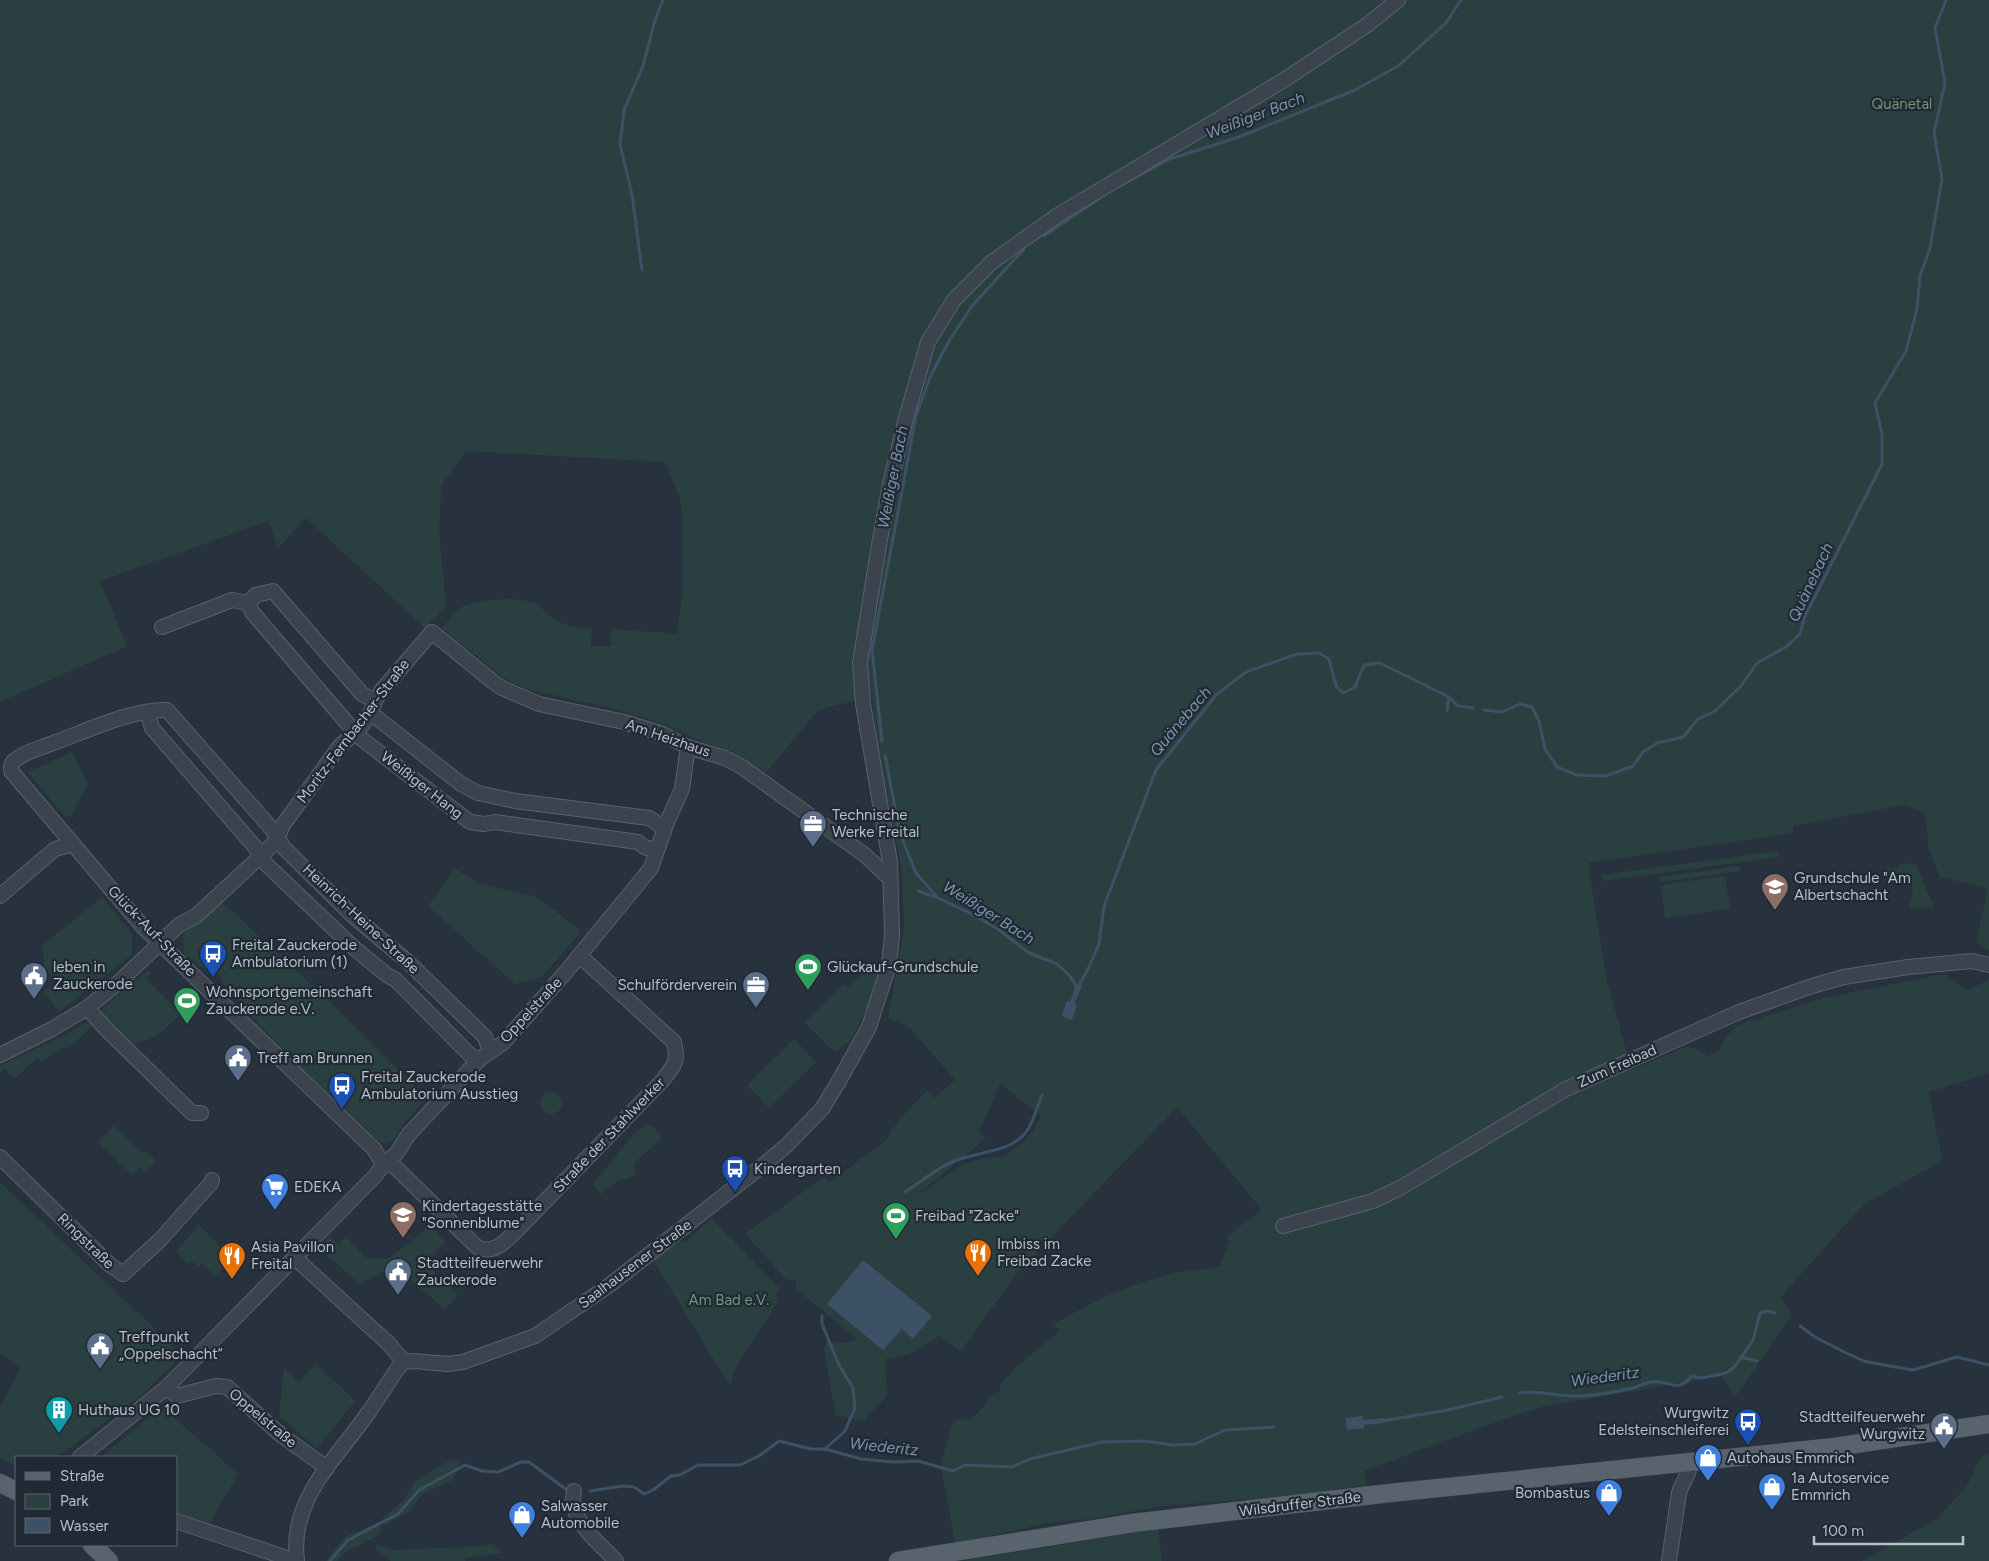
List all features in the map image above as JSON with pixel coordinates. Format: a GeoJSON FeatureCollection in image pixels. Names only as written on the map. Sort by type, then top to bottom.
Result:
{"type":"FeatureCollection","features":[{"type":"Feature","properties":{"kind":"main road","name":"Wilsdruffer Straße"},"geometry":{"type":"LineString","coordinates":[[898,1561],[1133,1522],[1872,1443],[1989,1424]]}},
{"type":"Feature","properties":{"kind":"main road"},"geometry":{"type":"LineString","coordinates":[[0,1483],[15,1490]]}},
{"type":"Feature","properties":{"kind":"main road"},"geometry":{"type":"LineString","coordinates":[[93,1546],[108,1561]]}},
{"type":"Feature","properties":{"kind":"street","name":"Saalhausener Straße"},"geometry":{"type":"LineString","coordinates":[[404,1362],[447,1364],[463,1362],[533,1337],[611,1284],[767,1162],[816,1116],[825,1104],[855,1054],[869,1026],[881,995],[889,965],[892,934],[890,876],[881,802],[863,704],[860,663],[890,484],[906,418],[928,342],[954,300],[1000,256],[1058,215],[1284,80],[1361,29],[1398,0]]}},
{"type":"Feature","properties":{"kind":"street"},"geometry":{"type":"LineString","coordinates":[[162,627],[232,600],[252,599],[273,591],[362,694],[374,701]]}},
{"type":"Feature","properties":{"kind":"street","name":"Weißiger Hang"},"geometry":{"type":"LineString","coordinates":[[252,599],[252,612],[355,732],[470,822],[484,824],[495,822],[638,842],[652,850],[658,846]]}},
{"type":"Feature","properties":{"kind":"street","name":"Am Heizhaus"},"geometry":{"type":"LineString","coordinates":[[432,632],[492,681],[502,688],[528,700],[624,722],[663,734],[688,747],[724,758],[742,767],[866,855],[885,874],[890,876]]}},
{"type":"Feature","properties":{"kind":"street","name":"Moritz-Fernbacher-Straße"},"geometry":{"type":"LineString","coordinates":[[0,1055],[52,1030],[87,1008],[119,982],[179,925],[196,916],[261,856],[278,837],[283,825],[339,747],[368,717],[374,701],[432,632]]}},
{"type":"Feature","properties":{"kind":"street","name":"Heinrich-Heine-Straße"},"geometry":{"type":"LineString","coordinates":[[73,844],[11,771],[11,764],[34,750],[110,722],[132,715],[167,710],[278,837],[284,848],[352,914],[408,962],[485,1036],[485,1054],[474,1059],[457,1043],[451,1033],[396,980],[354,948],[266,864],[172,748],[152,728],[148,713]]}},
{"type":"Feature","properties":{"kind":"street","name":"Weißiger Hang"},"geometry":{"type":"LineString","coordinates":[[368,717],[374,716],[377,718],[461,784],[478,793],[515,800],[649,818],[660,825],[664,832]]}},
{"type":"Feature","properties":{"kind":"street","name":"Oppelstraße"},"geometry":{"type":"LineString","coordinates":[[81,1456],[166,1388],[376,1175],[383,1164],[396,1154],[409,1134],[485,1054],[502,1043],[580,956],[651,868],[658,846],[682,789],[688,747]]}},
{"type":"Feature","properties":{"kind":"street"},"geometry":{"type":"LineString","coordinates":[[0,896],[55,849],[73,844]]}},
{"type":"Feature","properties":{"kind":"street","name":"Glück-Auf-Straße"},"geometry":{"type":"LineString","coordinates":[[73,844],[160,944],[374,1149],[383,1164]]}},
{"type":"Feature","properties":{"kind":"street","name":"Straße der Stahlwerker"},"geometry":{"type":"LineString","coordinates":[[383,1164],[393,1165],[478,1248],[486,1250],[495,1248],[517,1230],[662,1082],[675,1062],[677,1055],[674,1042],[580,956]]}},
{"type":"Feature","properties":{"kind":"street","name":"Zum Freibad"},"geometry":{"type":"LineString","coordinates":[[1282,1226],[1373,1201],[1400,1188],[1566,1089],[1739,1012],[1812,986],[1844,977],[1908,967],[1972,961],[1989,965]]}},
{"type":"Feature","properties":{"kind":"street"},"geometry":{"type":"LineString","coordinates":[[87,1008],[192,1114],[201,1113]]}},
{"type":"Feature","properties":{"kind":"street","name":"Ringstraße"},"geometry":{"type":"LineString","coordinates":[[0,1157],[110,1265],[123,1274],[160,1240],[211,1184],[212,1180]]}},
{"type":"Feature","properties":{"kind":"street"},"geometry":{"type":"LineString","coordinates":[[178,1522],[297,1560],[296,1533],[306,1499],[404,1362],[390,1345],[294,1257]]}},
{"type":"Feature","properties":{"kind":"street","name":"Oppelstraße"},"geometry":{"type":"LineString","coordinates":[[166,1388],[177,1396],[216,1386],[227,1387],[281,1435],[327,1468]]}},
{"type":"Feature","properties":{"kind":"street"},"geometry":{"type":"LineString","coordinates":[[1669,1561],[1681,1485],[1696,1461]]}},
{"type":"Feature","properties":{"kind":"street"},"geometry":{"type":"LineString","coordinates":[[574,1491],[574,1508],[578,1519],[616,1561]]}},
{"type":"Feature","properties":{"kind":"green space","name":"Quänetal"},"geometry":{"type":"Polygon","coordinates":[[[0,0],[1989,0],[1989,951],[1976,941],[1988,888],[1940,877],[1929,850],[1925,813],[1903,805],[1793,826],[1794,833],[1588,863],[1607,982],[1632,1070],[1686,1047],[1697,1049],[1707,1056],[1719,1051],[1727,1036],[1738,1025],[1824,998],[1944,974],[1968,991],[1989,979],[1989,1073],[1929,1092],[1942,1161],[1864,1204],[1792,1284],[1781,1297],[1792,1315],[1735,1397],[1721,1376],[1545,1406],[1479,1428],[1364,1471],[1366,1485],[1301,1495],[1163,1506],[1090,1519],[1047,1523],[955,1544],[941,1464],[952,1424],[960,1419],[969,1420],[972,1418],[994,1393],[998,1393],[1001,1388],[1000,1385],[1018,1365],[1060,1331],[1053,1324],[1100,1299],[1134,1285],[1177,1272],[1220,1266],[1229,1241],[1227,1236],[1262,1210],[1177,1107],[1018,1272],[960,1352],[939,1335],[927,1345],[914,1352],[900,1357],[885,1359],[887,1396],[863,1421],[836,1416],[824,1348],[827,1342],[847,1343],[857,1339],[796,1289],[796,1281],[787,1280],[745,1234],[824,1177],[829,1183],[886,1140],[898,1121],[927,1090],[934,1098],[955,1080],[909,1027],[888,1017],[904,930],[902,872],[880,761],[872,698],[835,705],[817,711],[766,773],[729,750],[703,742],[668,725],[614,709],[527,689],[504,678],[442,629],[460,608],[476,602],[509,599],[537,604],[549,616],[561,623],[591,629],[591,646],[611,646],[611,629],[677,634],[683,588],[682,510],[679,496],[665,462],[466,451],[441,486],[439,533],[446,606],[425,628],[306,518],[278,548],[269,521],[100,581],[127,646],[0,702],[0,0]],[[1000,1084],[979,1132],[986,1138],[916,1196],[962,1165],[983,1158],[1004,1156],[1022,1143],[1033,1131],[1041,1116],[1000,1084]]]}},
{"type":"Feature","properties":{"kind":"green space"},"geometry":{"type":"Polygon","coordinates":[[[72,752],[88,784],[70,817],[64,815],[28,772],[72,752]]]}},
{"type":"Feature","properties":{"kind":"green space"},"geometry":{"type":"Polygon","coordinates":[[[1778,851],[1779,857],[1602,881],[1601,875],[1778,851]]]}},
{"type":"Feature","properties":{"kind":"green space"},"geometry":{"type":"Polygon","coordinates":[[[1912,863],[1916,865],[1934,907],[1910,909],[1909,903],[1913,897],[1911,881],[1905,881],[1899,876],[1888,876],[1886,869],[1898,868],[1899,865],[1912,863]]]}},
{"type":"Feature","properties":{"kind":"green space"},"geometry":{"type":"Polygon","coordinates":[[[1740,866],[1740,871],[1660,882],[1659,877],[1740,866]]]}},
{"type":"Feature","properties":{"kind":"green space"},"geometry":{"type":"Polygon","coordinates":[[[455,869],[480,884],[537,897],[581,931],[543,976],[515,984],[428,906],[455,869]]]}},
{"type":"Feature","properties":{"kind":"green space"},"geometry":{"type":"Polygon","coordinates":[[[1725,876],[1730,909],[1665,918],[1661,885],[1725,876]]]}},
{"type":"Feature","properties":{"kind":"green space"},"geometry":{"type":"Polygon","coordinates":[[[102,897],[133,935],[131,955],[59,1012],[44,991],[56,983],[44,965],[43,945],[102,897]]]}},
{"type":"Feature","properties":{"kind":"green space"},"geometry":{"type":"Polygon","coordinates":[[[221,901],[328,1000],[427,1098],[389,1143],[380,1143],[281,1048],[222,983],[223,980],[217,974],[214,976],[184,954],[183,934],[221,901]]]}},
{"type":"Feature","properties":{"kind":"green space"},"geometry":{"type":"Polygon","coordinates":[[[873,963],[880,979],[853,1038],[835,1052],[805,1023],[844,984],[848,988],[873,963]]]}},
{"type":"Feature","properties":{"kind":"green space"},"geometry":{"type":"Polygon","coordinates":[[[148,970],[151,973],[146,979],[181,1014],[152,1038],[130,1043],[99,1012],[148,970]]]}},
{"type":"Feature","properties":{"kind":"green space"},"geometry":{"type":"Polygon","coordinates":[[[89,1023],[92,1027],[67,1049],[64,1046],[42,1062],[37,1057],[15,1079],[4,1068],[0,1072],[0,1066],[69,1033],[83,1024],[89,1023]]]}},
{"type":"Feature","properties":{"kind":"green space"},"geometry":{"type":"Polygon","coordinates":[[[794,1039],[816,1062],[769,1108],[747,1085],[794,1039]]]}},
{"type":"Feature","properties":{"kind":"green space"},"geometry":{"type":"Polygon","coordinates":[[[551,1092],[559,1095],[562,1103],[559,1111],[551,1114],[543,1111],[540,1103],[543,1095],[551,1092]]]}},
{"type":"Feature","properties":{"kind":"green space"},"geometry":{"type":"Polygon","coordinates":[[[651,1124],[659,1133],[661,1139],[635,1162],[636,1173],[628,1179],[610,1186],[601,1194],[593,1184],[634,1134],[641,1128],[651,1124]]]}},
{"type":"Feature","properties":{"kind":"green space"},"geometry":{"type":"Polygon","coordinates":[[[114,1126],[142,1154],[146,1150],[156,1161],[145,1172],[140,1167],[132,1175],[98,1142],[114,1126]]]}},
{"type":"Feature","properties":{"kind":"green space"},"geometry":{"type":"Polygon","coordinates":[[[0,1182],[182,1355],[144,1393],[58,1456],[15,1456],[15,1465],[0,1457],[0,1406],[21,1368],[0,1354],[0,1182]]]}},
{"type":"Feature","properties":{"kind":"green space","name":"Am Bad e.V."},"geometry":{"type":"Polygon","coordinates":[[[711,1218],[779,1288],[776,1296],[778,1299],[737,1366],[730,1386],[653,1260],[678,1241],[686,1242],[711,1218]]]}},
{"type":"Feature","properties":{"kind":"green space"},"geometry":{"type":"Polygon","coordinates":[[[199,1225],[232,1259],[215,1276],[202,1263],[198,1267],[192,1261],[188,1264],[176,1251],[199,1225]]]}},
{"type":"Feature","properties":{"kind":"green space"},"geometry":{"type":"Polygon","coordinates":[[[431,1226],[445,1242],[425,1263],[458,1294],[445,1309],[394,1266],[360,1284],[318,1248],[330,1235],[338,1244],[346,1238],[367,1258],[388,1259],[431,1226]]]}},
{"type":"Feature","properties":{"kind":"green space"},"geometry":{"type":"Polygon","coordinates":[[[316,1364],[355,1401],[317,1448],[279,1416],[284,1368],[299,1382],[316,1364]]]}},
{"type":"Feature","properties":{"kind":"green space"},"geometry":{"type":"Polygon","coordinates":[[[162,1407],[238,1474],[207,1528],[178,1519],[178,1456],[102,1456],[162,1407]]]}},
{"type":"Feature","properties":{"kind":"green space"},"geometry":{"type":"Polygon","coordinates":[[[1989,1454],[1989,1561],[1862,1561],[1937,1519],[1967,1486],[1982,1455],[1989,1454]]]}},
{"type":"Feature","properties":{"kind":"green space"},"geometry":{"type":"Polygon","coordinates":[[[452,1459],[460,1461],[458,1471],[451,1481],[424,1493],[409,1511],[385,1525],[382,1519],[404,1500],[415,1481],[452,1459]]]}},
{"type":"Feature","properties":{"kind":"green space"},"geometry":{"type":"Polygon","coordinates":[[[377,1523],[381,1531],[377,1536],[344,1553],[338,1561],[326,1561],[345,1537],[377,1523]]]}},
{"type":"Feature","properties":{"kind":"green space"},"geometry":{"type":"Polygon","coordinates":[[[1158,1529],[1162,1561],[962,1561],[1158,1529]]]}},
{"type":"Feature","properties":{"kind":"green space"},"geometry":{"type":"Polygon","coordinates":[[[376,1544],[392,1550],[493,1544],[502,1553],[465,1558],[465,1561],[391,1561],[376,1551],[376,1544]]]}},
{"type":"Feature","properties":{"kind":"water"},"geometry":{"type":"Polygon","coordinates":[[[1076,984],[1082,986],[1074,1004],[1077,1005],[1072,1020],[1062,1016],[1067,1001],[1070,1002],[1076,984]]]}},
{"type":"Feature","properties":{"kind":"water"},"geometry":{"type":"Polygon","coordinates":[[[863,1260],[932,1316],[913,1339],[902,1329],[883,1350],[827,1304],[863,1260]]]}},
{"type":"Feature","properties":{"kind":"water"},"geometry":{"type":"Polygon","coordinates":[[[1363,1416],[1363,1420],[1385,1418],[1385,1423],[1364,1425],[1364,1428],[1347,1430],[1346,1418],[1363,1416]]]}},
{"type":"Feature","properties":{"kind":"waterway"},"geometry":{"type":"LineString","coordinates":[[642,270],[632,194],[620,145],[624,110],[643,66],[655,20],[663,0]]}},
{"type":"Feature","properties":{"kind":"waterway","name":"Weißiger Bach"},"geometry":{"type":"LineString","coordinates":[[1114,189],[1170,159],[1239,137],[1355,90],[1398,66],[1446,23],[1461,0]]}},
{"type":"Feature","properties":{"kind":"waterway","name":"Quänebach"},"geometry":{"type":"LineString","coordinates":[[1484,710],[1502,712],[1520,704],[1532,707],[1539,721],[1545,749],[1557,767],[1577,775],[1606,776],[1633,766],[1643,752],[1657,743],[1683,737],[1698,719],[1715,711],[1741,686],[1757,663],[1786,647],[1800,634],[1805,616],[1882,464],[1882,434],[1875,403],[1906,351],[1917,309],[1920,276],[1930,248],[1942,179],[1934,133],[1945,83],[1935,28],[1946,0]]}},
{"type":"Feature","properties":{"kind":"waterway","name":"Weißiger Bach"},"geometry":{"type":"LineString","coordinates":[[1044,236],[1100,198]]}},
{"type":"Feature","properties":{"kind":"waterway","name":"Weißiger Bach"},"geometry":{"type":"LineString","coordinates":[[882,741],[872,650],[916,416],[930,377],[949,341],[972,306],[1024,249]]}},
{"type":"Feature","properties":{"kind":"waterway","name":"Quänebach"},"geometry":{"type":"LineString","coordinates":[[1077,989],[1099,944],[1104,906],[1156,770],[1216,695],[1246,672],[1297,654],[1319,653],[1329,659],[1336,686],[1343,693],[1355,687],[1364,665],[1380,663],[1449,697],[1458,706],[1473,708]]}},
{"type":"Feature","properties":{"kind":"waterway"},"geometry":{"type":"LineString","coordinates":[[1447,711],[1449,697]]}},
{"type":"Feature","properties":{"kind":"waterway","name":"Weißiger Bach"},"geometry":{"type":"LineString","coordinates":[[885,755],[900,834],[916,873],[938,898],[998,929],[1029,953],[1057,964],[1070,976],[1077,988]]}},
{"type":"Feature","properties":{"kind":"waterway"},"geometry":{"type":"LineString","coordinates":[[918,891],[936,897]]}},
{"type":"Feature","properties":{"kind":"waterway","name":"Quänebach"},"geometry":{"type":"LineString","coordinates":[[905,1192],[935,1171],[954,1161],[997,1150],[1019,1139],[1030,1125],[1042,1095]]}},
{"type":"Feature","properties":{"kind":"waterway","name":"Wiederitz"},"geometry":{"type":"LineString","coordinates":[[1519,1393],[1534,1392],[1568,1396],[1590,1395],[1633,1388],[1651,1382],[1682,1385],[1692,1376],[1702,1378],[1722,1374],[1728,1372],[1736,1365],[1753,1340],[1760,1313],[1768,1311],[1775,1313]]}},
{"type":"Feature","properties":{"kind":"waterway","name":"Quänebach"},"geometry":{"type":"LineString","coordinates":[[822,1316],[822,1324],[839,1365],[853,1388],[855,1408],[845,1431],[825,1449]]}},
{"type":"Feature","properties":{"kind":"waterway","name":"Wiederitz"},"geometry":{"type":"LineString","coordinates":[[1800,1326],[1815,1337],[1864,1361],[1913,1370],[1957,1357],[1989,1365]]}},
{"type":"Feature","properties":{"kind":"waterway"},"geometry":{"type":"LineString","coordinates":[[1741,1357],[1757,1361]]}},
{"type":"Feature","properties":{"kind":"waterway","name":"Wiederitz"},"geometry":{"type":"LineString","coordinates":[[1382,1421],[1448,1410],[1502,1397]]}},
{"type":"Feature","properties":{"kind":"waterway","name":"Wiederitz"},"geometry":{"type":"LineString","coordinates":[[590,1491],[623,1486],[634,1487],[644,1494],[653,1490],[671,1476],[680,1475],[698,1465],[740,1465],[759,1456],[779,1441],[811,1449],[825,1449],[861,1459],[893,1462],[918,1461],[953,1471],[965,1465],[1012,1467],[1030,1459],[1102,1442],[1145,1441],[1173,1445],[1195,1444],[1225,1430],[1274,1427]]}},
{"type":"Feature","properties":{"kind":"waterway","name":"Wiederitz"},"geometry":{"type":"LineString","coordinates":[[330,1561],[348,1540],[398,1514],[419,1490],[465,1465],[482,1471],[498,1472],[521,1462],[529,1462],[567,1490]]}},
{"type":"Feature","properties":{"kind":"place","name":"Technische Werke Freital"},"geometry":{"type":"Point","coordinates":[813,848]}},
{"type":"Feature","properties":{"kind":"place","name":"Grundschule \"Am Albertschacht"},"geometry":{"type":"Point","coordinates":[1775,911]}},
{"type":"Feature","properties":{"kind":"place","name":"Freital Zauckerode Ambulatorium (1)"},"geometry":{"type":"Point","coordinates":[213,978]}},
{"type":"Feature","properties":{"kind":"place","name":"Glückauf-Grundschule"},"geometry":{"type":"Point","coordinates":[808,991]}},
{"type":"Feature","properties":{"kind":"place","name":"leben in Zauckerode"},"geometry":{"type":"Point","coordinates":[34,1000]}},
{"type":"Feature","properties":{"kind":"place","name":"Schulförderverein"},"geometry":{"type":"Point","coordinates":[756,1009]}},
{"type":"Feature","properties":{"kind":"place","name":"Wohnsportgemeinschaft Zauckerode e.V."},"geometry":{"type":"Point","coordinates":[187,1025]}},
{"type":"Feature","properties":{"kind":"place","name":"Treff am Brunnen"},"geometry":{"type":"Point","coordinates":[238,1082]}},
{"type":"Feature","properties":{"kind":"place","name":"Freital Zauckerode Ambulatorium Ausstieg"},"geometry":{"type":"Point","coordinates":[342,1110]}},
{"type":"Feature","properties":{"kind":"place","name":"Kindergarten"},"geometry":{"type":"Point","coordinates":[735,1193]}},
{"type":"Feature","properties":{"kind":"place","name":"EDEKA"},"geometry":{"type":"Point","coordinates":[275,1211]}},
{"type":"Feature","properties":{"kind":"place","name":"Kindertagesstätte \"Sonnenblume\""},"geometry":{"type":"Point","coordinates":[403,1239]}},
{"type":"Feature","properties":{"kind":"place","name":"Freibad \"Zacke\""},"geometry":{"type":"Point","coordinates":[896,1240]}},
{"type":"Feature","properties":{"kind":"place","name":"Imbiss im Freibad Zacke"},"geometry":{"type":"Point","coordinates":[978,1277]}},
{"type":"Feature","properties":{"kind":"place","name":"Asia Pavillon Freital"},"geometry":{"type":"Point","coordinates":[232,1280]}},
{"type":"Feature","properties":{"kind":"place","name":"Stadtteilfeuerwehr Zauckerode"},"geometry":{"type":"Point","coordinates":[398,1296]}},
{"type":"Feature","properties":{"kind":"place","name":"Treffpunkt „Oppelschacht“"},"geometry":{"type":"Point","coordinates":[100,1370]}},
{"type":"Feature","properties":{"kind":"place","name":"Huthaus UG 10"},"geometry":{"type":"Point","coordinates":[59,1434]}},
{"type":"Feature","properties":{"kind":"place","name":"Wurgwitz Edelsteinschleiferei"},"geometry":{"type":"Point","coordinates":[1748,1446]}},
{"type":"Feature","properties":{"kind":"place","name":"Stadtteilfeuerwehr Wurgwitz"},"geometry":{"type":"Point","coordinates":[1944,1450]}},
{"type":"Feature","properties":{"kind":"place","name":"Autohaus Emmrich"},"geometry":{"type":"Point","coordinates":[1708,1482]}},
{"type":"Feature","properties":{"kind":"place","name":"1a Autoservice Emmrich"},"geometry":{"type":"Point","coordinates":[1772,1511]}},
{"type":"Feature","properties":{"kind":"place","name":"Bombastus"},"geometry":{"type":"Point","coordinates":[1609,1517]}},
{"type":"Feature","properties":{"kind":"place","name":"Salwasser Automobile"},"geometry":{"type":"Point","coordinates":[522,1539]}}]}
